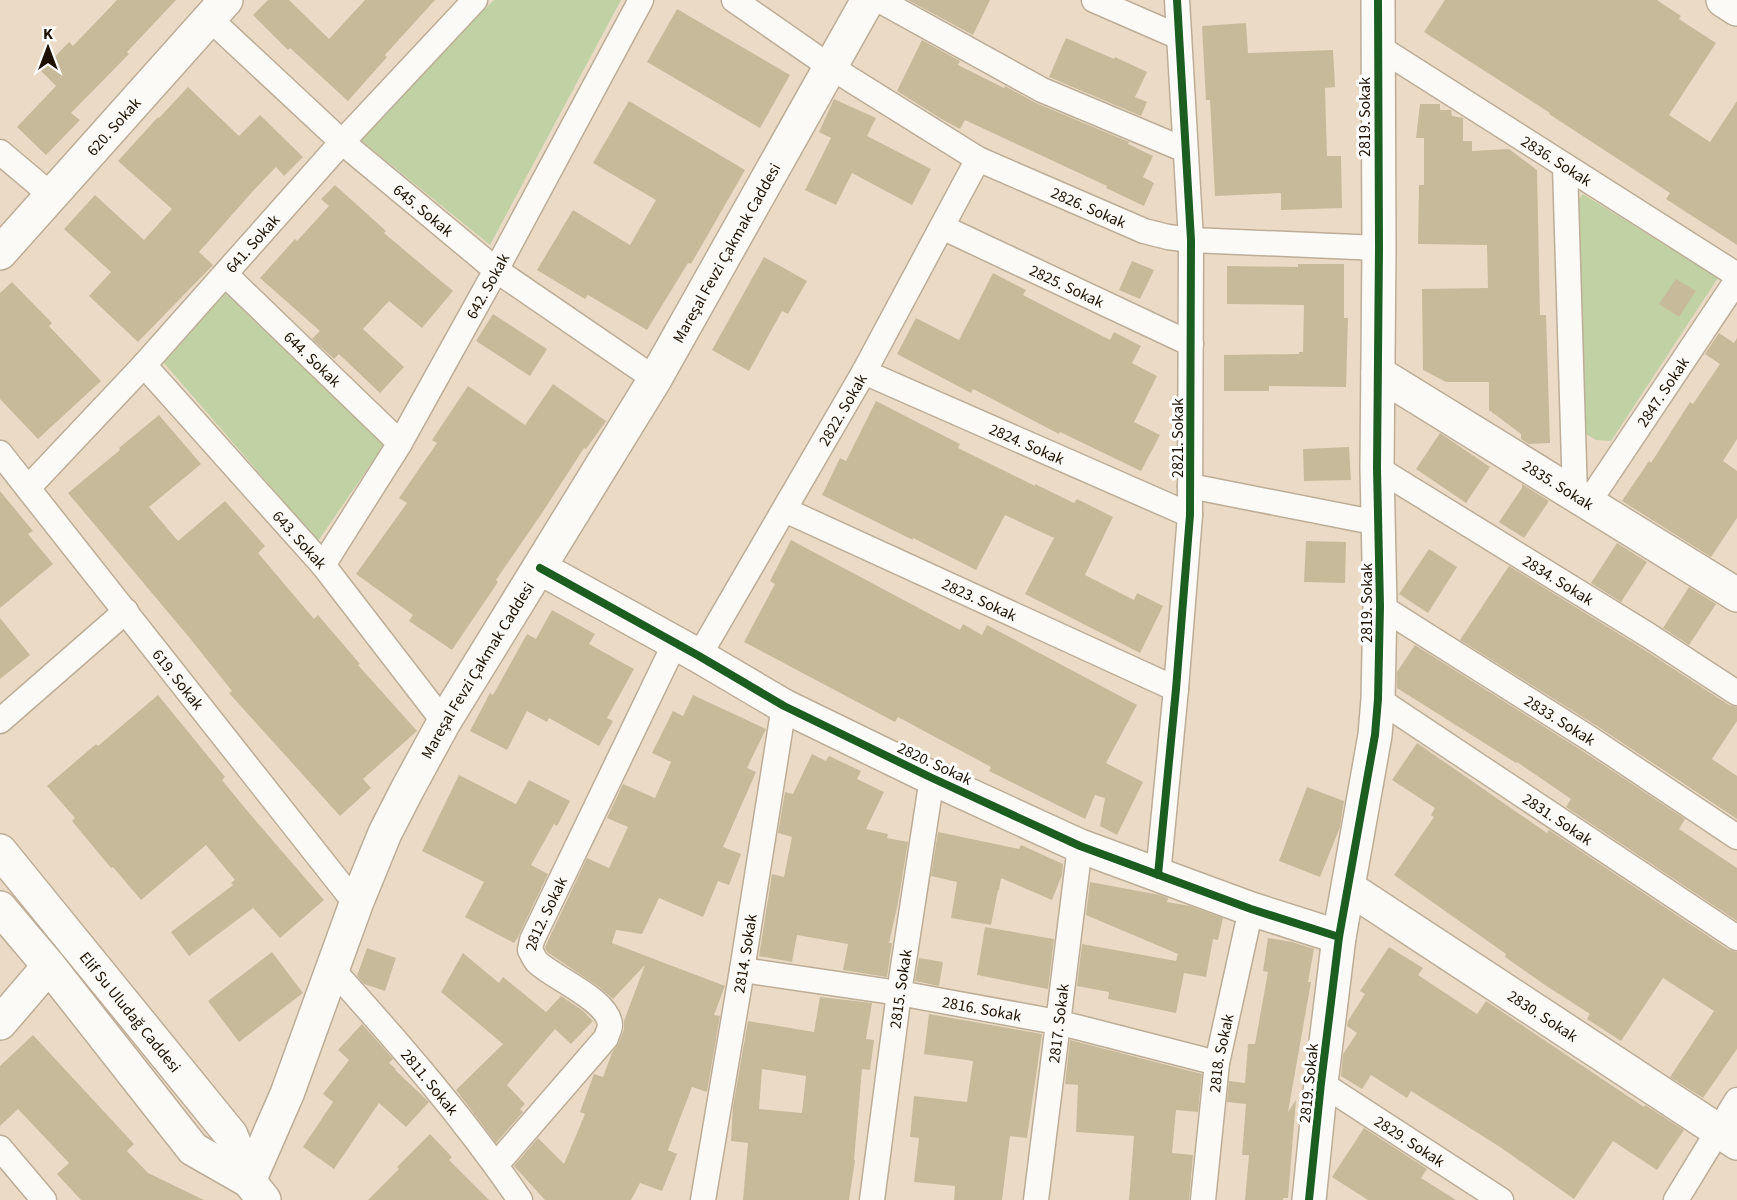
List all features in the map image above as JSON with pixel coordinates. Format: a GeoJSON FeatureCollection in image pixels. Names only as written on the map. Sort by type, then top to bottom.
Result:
{"type":"FeatureCollection","features":[{"type":"Feature","properties":{"kind":"street","name":"641. Sokak"},"geometry":{"type":"LineString","coordinates":[[28,488],[144,365],[342,142],[475,0]]}},
{"type":"Feature","properties":{"kind":"street","name":"642. Sokak"},"geometry":{"type":"LineString","coordinates":[[322,565],[400,443],[641,0]]}},
{"type":"Feature","properties":{"kind":"street","name":"2826. Sokak"},"geometry":{"type":"LineString","coordinates":[[734,0],[829,66],[978,159],[1144,231],[1191,240],[1379,248]]}},
{"type":"Feature","properties":{"kind":"street","name":"Mareşal Fevzi Çakmak Caddesi"},"geometry":{"type":"LineString","coordinates":[[256,1190],[287,1094],[356,904],[386,833],[444,722],[655,379],[868,0]]}},
{"type":"Feature","properties":{"kind":"street"},"geometry":{"type":"LineString","coordinates":[[879,0],[1042,90],[1185,150]]}},
{"type":"Feature","properties":{"kind":"street"},"geometry":{"type":"LineString","coordinates":[[1094,0],[1179,38]]}},
{"type":"Feature","properties":{"kind":"street","name":"2821. Sokak"},"geometry":{"type":"LineString","coordinates":[[1158,875],[1190,514],[1191,240],[1177,0]]}},
{"type":"Feature","properties":{"kind":"street","name":"2819. Sokak"},"geometry":{"type":"LineString","coordinates":[[1309,1200],[1339,937],[1375,735],[1378,699],[1380,606],[1377,468],[1378,0]]}},
{"type":"Feature","properties":{"kind":"street"},"geometry":{"type":"LineString","coordinates":[[1723,0],[1737,9]]}},
{"type":"Feature","properties":{"kind":"street","name":"645. Sokak"},"geometry":{"type":"LineString","coordinates":[[217,9],[342,142],[496,270],[655,379]]}},
{"type":"Feature","properties":{"kind":"street","name":"620. Sokak"},"geometry":{"type":"LineString","coordinates":[[0,253],[217,9]]}},
{"type":"Feature","properties":{"kind":"street","name":"2836. Sokak"},"geometry":{"type":"LineString","coordinates":[[1377,46],[1737,278]]}},
{"type":"Feature","properties":{"kind":"street"},"geometry":{"type":"LineString","coordinates":[[0,152],[51,195]]}},
{"type":"Feature","properties":{"kind":"street","name":"2822. Sokak"},"geometry":{"type":"LineString","coordinates":[[687,650],[785,510],[864,372],[978,159]]}},
{"type":"Feature","properties":{"kind":"street"},"geometry":{"type":"LineString","coordinates":[[1565,166],[1581,499]]}},
{"type":"Feature","properties":{"kind":"street","name":"2825. Sokak"},"geometry":{"type":"LineString","coordinates":[[942,227],[1191,344]]}},
{"type":"Feature","properties":{"kind":"street","name":"644. Sokak"},"geometry":{"type":"LineString","coordinates":[[225,274],[400,443]]}},
{"type":"Feature","properties":{"kind":"street","name":"2847. Sokak"},"geometry":{"type":"LineString","coordinates":[[1581,499],[1737,278]]}},
{"type":"Feature","properties":{"kind":"street","name":"643. Sokak"},"geometry":{"type":"LineString","coordinates":[[144,365],[322,565],[444,722]]}},
{"type":"Feature","properties":{"kind":"street","name":"2824. Sokak"},"geometry":{"type":"LineString","coordinates":[[864,372],[1190,514]]}},
{"type":"Feature","properties":{"kind":"street","name":"2835. Sokak"},"geometry":{"type":"LineString","coordinates":[[1378,373],[1737,596]]}},
{"type":"Feature","properties":{"kind":"street","name":"619. Sokak"},"geometry":{"type":"LineString","coordinates":[[0,453],[356,904]]}},
{"type":"Feature","properties":{"kind":"street","name":"2834. Sokak"},"geometry":{"type":"LineString","coordinates":[[1377,468],[1648,635],[1737,693]]}},
{"type":"Feature","properties":{"kind":"street"},"geometry":{"type":"LineString","coordinates":[[1190,486],[1378,523]]}},
{"type":"Feature","properties":{"kind":"street","name":"2823. Sokak"},"geometry":{"type":"LineString","coordinates":[[785,510],[1176,689]]}},
{"type":"Feature","properties":{"kind":"street","name":"2820. Sokak"},"geometry":{"type":"LineString","coordinates":[[540,568],[784,706],[932,778],[1080,846],[1251,909],[1339,937]]}},
{"type":"Feature","properties":{"kind":"street","name":"2833. Sokak"},"geometry":{"type":"LineString","coordinates":[[1380,606],[1589,738],[1737,837]]}},
{"type":"Feature","properties":{"kind":"street"},"geometry":{"type":"LineString","coordinates":[[0,721],[126,611]]}},
{"type":"Feature","properties":{"kind":"street","name":"2812. Sokak"},"geometry":{"type":"LineString","coordinates":[[496,1165],[606,1038],[610,1026],[607,1016],[586,995],[537,962],[530,950],[532,940],[687,650]]}},
{"type":"Feature","properties":{"kind":"street","name":"2831. Sokak"},"geometry":{"type":"LineString","coordinates":[[1378,699],[1737,938]]}},
{"type":"Feature","properties":{"kind":"street","name":"2814. Sokak"},"geometry":{"type":"LineString","coordinates":[[703,1200],[784,706]]}},
{"type":"Feature","properties":{"kind":"street","name":"2815. Sokak"},"geometry":{"type":"LineString","coordinates":[[872,1200],[899,993],[932,778]]}},
{"type":"Feature","properties":{"kind":"street","name":"2817. Sokak"},"geometry":{"type":"LineString","coordinates":[[1036,1200],[1080,846]]}},
{"type":"Feature","properties":{"kind":"street","name":"Elif Su Uludağ Caddesi"},"geometry":{"type":"LineString","coordinates":[[0,851],[231,1135],[256,1190]]}},
{"type":"Feature","properties":{"kind":"street","name":"2830. Sokak"},"geometry":{"type":"LineString","coordinates":[[1349,888],[1728,1138]]}},
{"type":"Feature","properties":{"kind":"street"},"geometry":{"type":"LineString","coordinates":[[0,908],[49,966],[193,1149],[256,1190]]}},
{"type":"Feature","properties":{"kind":"street","name":"2818. Sokak"},"geometry":{"type":"LineString","coordinates":[[1203,1200],[1217,1063],[1251,909]]}},
{"type":"Feature","properties":{"kind":"street"},"geometry":{"type":"LineString","coordinates":[[0,1023],[49,966]]}},
{"type":"Feature","properties":{"kind":"street","name":"2811. Sokak"},"geometry":{"type":"LineString","coordinates":[[333,970],[407,1052],[496,1165],[520,1200]]}},
{"type":"Feature","properties":{"kind":"street","name":"2816. Sokak"},"geometry":{"type":"LineString","coordinates":[[742,970],[899,993],[1057,1022],[1217,1063]]}},
{"type":"Feature","properties":{"kind":"street","name":"2829. Sokak"},"geometry":{"type":"LineString","coordinates":[[1321,1083],[1501,1200]]}},
{"type":"Feature","properties":{"kind":"street"},"geometry":{"type":"LineString","coordinates":[[1676,1200],[1728,1138],[1737,1100]]}},
{"type":"Feature","properties":{"kind":"street"},"geometry":{"type":"LineString","coordinates":[[0,1148],[44,1200]]}},
{"type":"Feature","properties":{"kind":"green space"},"geometry":{"type":"Polygon","coordinates":[[[494,0],[621,0],[490,245],[357,137],[494,0]]]}},
{"type":"Feature","properties":{"kind":"green space"},"geometry":{"type":"Polygon","coordinates":[[[1583,194],[1718,278],[1611,441],[1596,440],[1586,434],[1583,421],[1576,203],[1583,194]]]}},
{"type":"Feature","properties":{"kind":"green space"},"geometry":{"type":"Polygon","coordinates":[[[225,293],[384,445],[318,541],[164,363],[225,293]]]}},
{"type":"Feature","properties":{"kind":"building"},"geometry":{"type":"Polygon","coordinates":[[[117,0],[176,0],[127,52],[129,54],[71,113],[80,120],[46,155],[17,127],[56,86],[41,71],[69,42],[73,46],[117,0]]]}},
{"type":"Feature","properties":{"kind":"building"},"geometry":{"type":"Polygon","coordinates":[[[268,0],[289,0],[329,39],[365,0],[435,0],[385,55],[387,57],[348,101],[290,48],[288,50],[253,15],[268,0]]]}},
{"type":"Feature","properties":{"kind":"building"},"geometry":{"type":"Polygon","coordinates":[[[908,0],[990,0],[973,35],[908,0]]]}},
{"type":"Feature","properties":{"kind":"building"},"geometry":{"type":"Polygon","coordinates":[[[1445,0],[1657,0],[1681,16],[1679,19],[1716,43],[1669,115],[1710,142],[1737,101],[1737,245],[1666,199],[1670,193],[1424,32],[1445,0]]]}},
{"type":"Feature","properties":{"kind":"building"},"geometry":{"type":"Polygon","coordinates":[[[677,9],[790,75],[760,128],[647,62],[677,9]]]}},
{"type":"Feature","properties":{"kind":"building"},"geometry":{"type":"Polygon","coordinates":[[[1246,23],[1248,53],[1333,50],[1335,87],[1325,88],[1327,156],[1341,156],[1342,208],[1281,210],[1281,193],[1215,196],[1210,100],[1206,100],[1202,26],[1246,23]]]}},
{"type":"Feature","properties":{"kind":"building"},"geometry":{"type":"Polygon","coordinates":[[[1066,38],[1147,72],[1135,97],[1147,102],[1141,116],[1049,77],[1066,38]]]}},
{"type":"Feature","properties":{"kind":"building"},"geometry":{"type":"Polygon","coordinates":[[[922,40],[960,61],[958,65],[1036,103],[1129,142],[1128,144],[1153,156],[1143,177],[1154,183],[1144,206],[1106,188],[1107,186],[965,120],[960,129],[897,91],[922,40]]]}},
{"type":"Feature","properties":{"kind":"building"},"geometry":{"type":"Polygon","coordinates":[[[188,87],[239,136],[260,115],[303,157],[284,176],[276,167],[253,191],[199,252],[213,265],[138,342],[89,296],[111,272],[64,229],[95,195],[144,240],[172,209],[118,161],[188,87]]]}},
{"type":"Feature","properties":{"kind":"building"},"geometry":{"type":"Polygon","coordinates":[[[834,99],[876,118],[867,136],[931,169],[912,205],[852,173],[836,205],[805,190],[831,138],[819,132],[834,99]]]}},
{"type":"Feature","properties":{"kind":"building"},"geometry":{"type":"Polygon","coordinates":[[[629,101],[745,170],[691,264],[688,263],[647,330],[588,295],[585,299],[537,270],[573,210],[630,245],[656,200],[593,163],[629,101]]]}},
{"type":"Feature","properties":{"kind":"building"},"geometry":{"type":"Polygon","coordinates":[[[1420,104],[1440,104],[1440,110],[1451,110],[1452,116],[1463,118],[1463,141],[1472,141],[1472,151],[1509,149],[1537,170],[1540,315],[1546,315],[1550,443],[1529,444],[1521,439],[1521,434],[1489,410],[1489,382],[1446,382],[1423,370],[1422,289],[1488,288],[1487,245],[1418,244],[1419,185],[1424,185],[1424,138],[1416,138],[1420,104]]]}},
{"type":"Feature","properties":{"kind":"building"},"geometry":{"type":"Polygon","coordinates":[[[335,185],[386,231],[384,233],[453,291],[422,328],[389,301],[363,329],[404,367],[380,393],[339,354],[334,359],[312,339],[320,331],[260,278],[329,206],[321,199],[335,185]]]}},
{"type":"Feature","properties":{"kind":"building"},"geometry":{"type":"Polygon","coordinates":[[[764,257],[807,281],[788,314],[782,311],[749,371],[712,350],[764,257]]]}},
{"type":"Feature","properties":{"kind":"building"},"geometry":{"type":"Polygon","coordinates":[[[1132,261],[1154,270],[1140,299],[1119,290],[1132,261]]]}},
{"type":"Feature","properties":{"kind":"building"},"geometry":{"type":"Polygon","coordinates":[[[1298,264],[1344,264],[1344,318],[1348,318],[1346,387],[1269,386],[1269,391],[1224,391],[1224,355],[1299,354],[1303,352],[1304,305],[1227,304],[1227,266],[1298,267],[1298,264]]]}},
{"type":"Feature","properties":{"kind":"building"},"geometry":{"type":"Polygon","coordinates":[[[993,273],[1026,290],[1023,295],[1110,340],[1114,332],[1141,346],[1132,363],[1157,376],[1134,422],[1160,435],[1141,471],[1060,432],[1059,434],[973,389],[971,393],[897,354],[916,318],[959,340],[993,273]]]}},
{"type":"Feature","properties":{"kind":"building"},"geometry":{"type":"Polygon","coordinates":[[[1676,279],[1696,291],[1679,317],[1659,304],[1676,279]]]}},
{"type":"Feature","properties":{"kind":"building"},"geometry":{"type":"Polygon","coordinates":[[[12,282],[52,323],[49,326],[101,381],[38,439],[0,399],[0,293],[12,282]]]}},
{"type":"Feature","properties":{"kind":"building"},"geometry":{"type":"Polygon","coordinates":[[[493,314],[547,349],[530,376],[476,341],[493,314]]]}},
{"type":"Feature","properties":{"kind":"building"},"geometry":{"type":"Polygon","coordinates":[[[1719,333],[1734,343],[1737,338],[1737,439],[1723,461],[1737,471],[1737,518],[1711,557],[1622,501],[1649,461],[1651,463],[1690,402],[1693,404],[1720,364],[1705,354],[1719,333]]]}},
{"type":"Feature","properties":{"kind":"building"},"geometry":{"type":"Polygon","coordinates":[[[553,384],[606,421],[586,449],[584,448],[452,650],[409,621],[413,615],[356,574],[407,503],[399,498],[437,443],[432,440],[468,386],[525,425],[553,384]]]}},
{"type":"Feature","properties":{"kind":"building"},"geometry":{"type":"Polygon","coordinates":[[[876,401],[960,444],[958,448],[1035,486],[1035,484],[1074,503],[1077,499],[1113,517],[1085,575],[1134,600],[1137,593],[1163,606],[1140,653],[1025,594],[1054,538],[1005,515],[976,570],[822,495],[840,458],[846,461],[876,401]]]}},
{"type":"Feature","properties":{"kind":"building"},"geometry":{"type":"Polygon","coordinates":[[[159,415],[201,464],[149,507],[178,541],[225,501],[265,546],[258,553],[314,619],[318,615],[360,664],[358,665],[417,731],[363,779],[371,788],[340,816],[229,693],[232,691],[188,636],[68,493],[159,415]]]}},
{"type":"Feature","properties":{"kind":"building"},"geometry":{"type":"Polygon","coordinates":[[[1440,433],[1490,467],[1466,503],[1416,469],[1440,433]]]}},
{"type":"Feature","properties":{"kind":"building"},"geometry":{"type":"Polygon","coordinates":[[[1349,447],[1351,480],[1304,481],[1303,449],[1349,447]]]}},
{"type":"Feature","properties":{"kind":"building"},"geometry":{"type":"Polygon","coordinates":[[[1522,484],[1549,501],[1524,538],[1499,522],[1522,488],[1522,484]]]}},
{"type":"Feature","properties":{"kind":"building"},"geometry":{"type":"Polygon","coordinates":[[[0,491],[33,531],[28,534],[53,564],[0,608],[0,491]]]}},
{"type":"Feature","properties":{"kind":"building"},"geometry":{"type":"Polygon","coordinates":[[[791,540],[960,630],[963,624],[982,635],[987,625],[1137,705],[1106,763],[1143,782],[1117,835],[1100,826],[1105,798],[1095,795],[1085,819],[989,771],[991,767],[898,717],[895,722],[744,642],[775,584],[770,581],[791,540]]]}},
{"type":"Feature","properties":{"kind":"building"},"geometry":{"type":"Polygon","coordinates":[[[1306,541],[1346,542],[1345,583],[1304,582],[1306,541]]]}},
{"type":"Feature","properties":{"kind":"building"},"geometry":{"type":"Polygon","coordinates":[[[1617,543],[1647,562],[1621,602],[1591,583],[1617,543]]]}},
{"type":"Feature","properties":{"kind":"building"},"geometry":{"type":"Polygon","coordinates":[[[1429,549],[1457,567],[1428,613],[1399,594],[1429,549]]]}},
{"type":"Feature","properties":{"kind":"building"},"geometry":{"type":"Polygon","coordinates":[[[1509,566],[1729,705],[1737,707],[1737,721],[1712,759],[1737,776],[1737,819],[1597,726],[1460,640],[1509,566]]]}},
{"type":"Feature","properties":{"kind":"building"},"geometry":{"type":"Polygon","coordinates":[[[1689,587],[1716,604],[1689,645],[1663,628],[1689,587]]]}},
{"type":"Feature","properties":{"kind":"building"},"geometry":{"type":"Polygon","coordinates":[[[552,610],[595,634],[589,644],[634,669],[607,718],[613,721],[599,746],[549,718],[547,722],[527,711],[507,750],[470,731],[490,693],[493,695],[527,634],[536,639],[552,610]]]}},
{"type":"Feature","properties":{"kind":"building"},"geometry":{"type":"Polygon","coordinates":[[[0,618],[30,655],[0,679],[0,618]]]}},
{"type":"Feature","properties":{"kind":"building"},"geometry":{"type":"Polygon","coordinates":[[[1415,645],[1685,819],[1679,829],[1737,868],[1737,921],[1566,807],[1571,799],[1517,762],[1397,688],[1397,672],[1415,645]]]}},
{"type":"Feature","properties":{"kind":"building"},"geometry":{"type":"Polygon","coordinates":[[[158,695],[225,777],[222,780],[324,900],[280,938],[253,908],[189,956],[171,932],[233,885],[231,883],[235,880],[206,845],[141,900],[72,821],[75,818],[47,786],[158,695]]]}},
{"type":"Feature","properties":{"kind":"building"},"geometry":{"type":"Polygon","coordinates":[[[693,695],[766,729],[747,768],[756,772],[723,847],[741,854],[729,885],[718,881],[703,917],[659,898],[642,934],[616,930],[612,943],[725,986],[714,1015],[720,1016],[707,1092],[692,1087],[668,1150],[677,1154],[662,1191],[640,1183],[631,1200],[545,1200],[514,1166],[538,1138],[564,1164],[585,1114],[580,1112],[594,1074],[603,1077],[624,1030],[624,1021],[645,965],[613,999],[547,952],[545,948],[587,858],[609,868],[628,827],[607,818],[623,784],[655,798],[671,762],[652,753],[673,711],[683,716],[693,695]]]}},
{"type":"Feature","properties":{"kind":"building"},"geometry":{"type":"Polygon","coordinates":[[[1417,743],[1547,833],[1549,830],[1729,950],[1737,952],[1737,1049],[1703,1098],[1670,1077],[1714,1011],[1663,978],[1621,1041],[1587,1019],[1590,1014],[1505,957],[1506,954],[1394,875],[1434,817],[1431,815],[1435,808],[1392,780],[1417,743]]]}},
{"type":"Feature","properties":{"kind":"building"},"geometry":{"type":"Polygon","coordinates":[[[812,754],[826,761],[829,756],[861,771],[857,779],[884,792],[866,829],[888,834],[887,838],[908,842],[889,943],[892,943],[887,977],[843,970],[848,944],[797,935],[792,962],[759,956],[772,874],[784,877],[792,837],[778,833],[785,792],[793,794],[812,754]]]}},
{"type":"Feature","properties":{"kind":"building"},"geometry":{"type":"Polygon","coordinates":[[[459,775],[516,804],[529,780],[570,801],[557,826],[554,824],[531,865],[548,874],[514,943],[465,917],[484,882],[422,851],[459,775]]]}},
{"type":"Feature","properties":{"kind":"building"},"geometry":{"type":"Polygon","coordinates":[[[1307,787],[1344,801],[1340,827],[1320,877],[1279,861],[1307,787]]]}},
{"type":"Feature","properties":{"kind":"building"},"geometry":{"type":"Polygon","coordinates":[[[938,832],[1019,849],[1021,845],[1063,864],[1062,875],[1052,900],[1001,878],[991,925],[951,918],[957,882],[931,876],[938,832]]]}},
{"type":"Feature","properties":{"kind":"building"},"geometry":{"type":"Polygon","coordinates":[[[1090,882],[1160,895],[1168,898],[1167,902],[1190,906],[1223,918],[1218,940],[1213,939],[1206,977],[1184,973],[1176,1013],[1108,999],[1109,992],[1077,986],[1082,944],[1176,961],[1178,954],[1086,915],[1090,882]]]}},
{"type":"Feature","properties":{"kind":"building"},"geometry":{"type":"Polygon","coordinates":[[[985,927],[1054,939],[1048,989],[977,975],[985,927]]]}},
{"type":"Feature","properties":{"kind":"building"},"geometry":{"type":"Polygon","coordinates":[[[1268,938],[1314,949],[1308,982],[1311,982],[1288,1112],[1296,1100],[1288,1198],[1245,1200],[1249,1155],[1242,1155],[1246,1104],[1227,1102],[1229,1081],[1245,1083],[1248,1044],[1255,1044],[1268,972],[1263,971],[1268,938]]]}},
{"type":"Feature","properties":{"kind":"building"},"geometry":{"type":"Polygon","coordinates":[[[1389,947],[1423,968],[1418,975],[1477,1014],[1486,1001],[1644,1107],[1645,1105],[1684,1130],[1657,1170],[1613,1141],[1574,1199],[1500,1147],[1411,1091],[1407,1098],[1371,1075],[1362,1089],[1341,1076],[1343,1054],[1357,1033],[1347,1026],[1348,1021],[1365,994],[1360,991],[1389,947]]]}},
{"type":"Feature","properties":{"kind":"building"},"geometry":{"type":"Polygon","coordinates":[[[367,948],[396,958],[385,991],[364,984],[357,976],[367,948]]]}},
{"type":"Feature","properties":{"kind":"building"},"geometry":{"type":"Polygon","coordinates":[[[272,952],[303,993],[239,1042],[208,1001],[272,952]]]}},
{"type":"Feature","properties":{"kind":"building"},"geometry":{"type":"Polygon","coordinates":[[[463,953],[499,983],[503,977],[546,1012],[561,996],[582,1010],[593,1021],[571,1044],[555,1029],[507,1085],[525,1104],[520,1109],[523,1112],[496,1143],[456,1090],[503,1044],[441,992],[463,953]]]}},
{"type":"Feature","properties":{"kind":"building"},"geometry":{"type":"Polygon","coordinates":[[[919,958],[943,962],[939,986],[915,981],[919,958]]]}},
{"type":"Feature","properties":{"kind":"building"},"geometry":{"type":"Polygon","coordinates":[[[820,997],[872,1003],[866,1039],[874,1040],[870,1070],[862,1069],[855,1160],[849,1200],[743,1200],[748,1143],[731,1141],[733,1106],[748,1021],[814,1032],[820,997]],[[762,1069],[759,1109],[802,1113],[806,1076],[762,1069]]]}},
{"type":"Feature","properties":{"kind":"building"},"geometry":{"type":"Polygon","coordinates":[[[929,1014],[1042,1034],[1027,1138],[1010,1136],[1002,1200],[954,1200],[955,1186],[914,1182],[919,1138],[910,1137],[914,1096],[967,1102],[973,1061],[924,1054],[929,1014]]]}},
{"type":"Feature","properties":{"kind":"building"},"geometry":{"type":"Polygon","coordinates":[[[362,1024],[393,1059],[389,1063],[395,1070],[429,1102],[406,1127],[379,1103],[334,1169],[303,1147],[333,1102],[323,1094],[349,1060],[338,1050],[362,1024]]]}},
{"type":"Feature","properties":{"kind":"building"},"geometry":{"type":"Polygon","coordinates":[[[33,1035],[134,1144],[127,1151],[148,1173],[204,1200],[81,1200],[57,1174],[69,1163],[18,1109],[0,1126],[0,1066],[33,1035]]]}},
{"type":"Feature","properties":{"kind":"building"},"geometry":{"type":"Polygon","coordinates":[[[1070,1040],[1202,1074],[1198,1112],[1176,1110],[1172,1153],[1193,1155],[1189,1200],[1129,1200],[1134,1136],[1076,1132],[1078,1085],[1065,1084],[1070,1040]]]}},
{"type":"Feature","properties":{"kind":"building"},"geometry":{"type":"Polygon","coordinates":[[[1364,1128],[1427,1169],[1421,1178],[1456,1200],[1368,1200],[1332,1177],[1364,1128]]]}},
{"type":"Feature","properties":{"kind":"building"},"geometry":{"type":"Polygon","coordinates":[[[430,1134],[452,1157],[449,1160],[489,1200],[368,1200],[399,1169],[397,1167],[430,1134]]]}},
{"type":"Feature","properties":{"kind":"cycle path"},"geometry":{"type":"LineString","coordinates":[[1158,875],[1190,515],[1191,240],[1177,0]]}},
{"type":"Feature","properties":{"kind":"cycle path"},"geometry":{"type":"LineString","coordinates":[[1309,1200],[1339,937],[1375,735],[1378,699],[1380,606],[1377,468],[1378,0]]}},
{"type":"Feature","properties":{"kind":"cycle path"},"geometry":{"type":"LineString","coordinates":[[540,568],[784,706],[932,778],[1080,846],[1251,909],[1339,937]]}}]}
